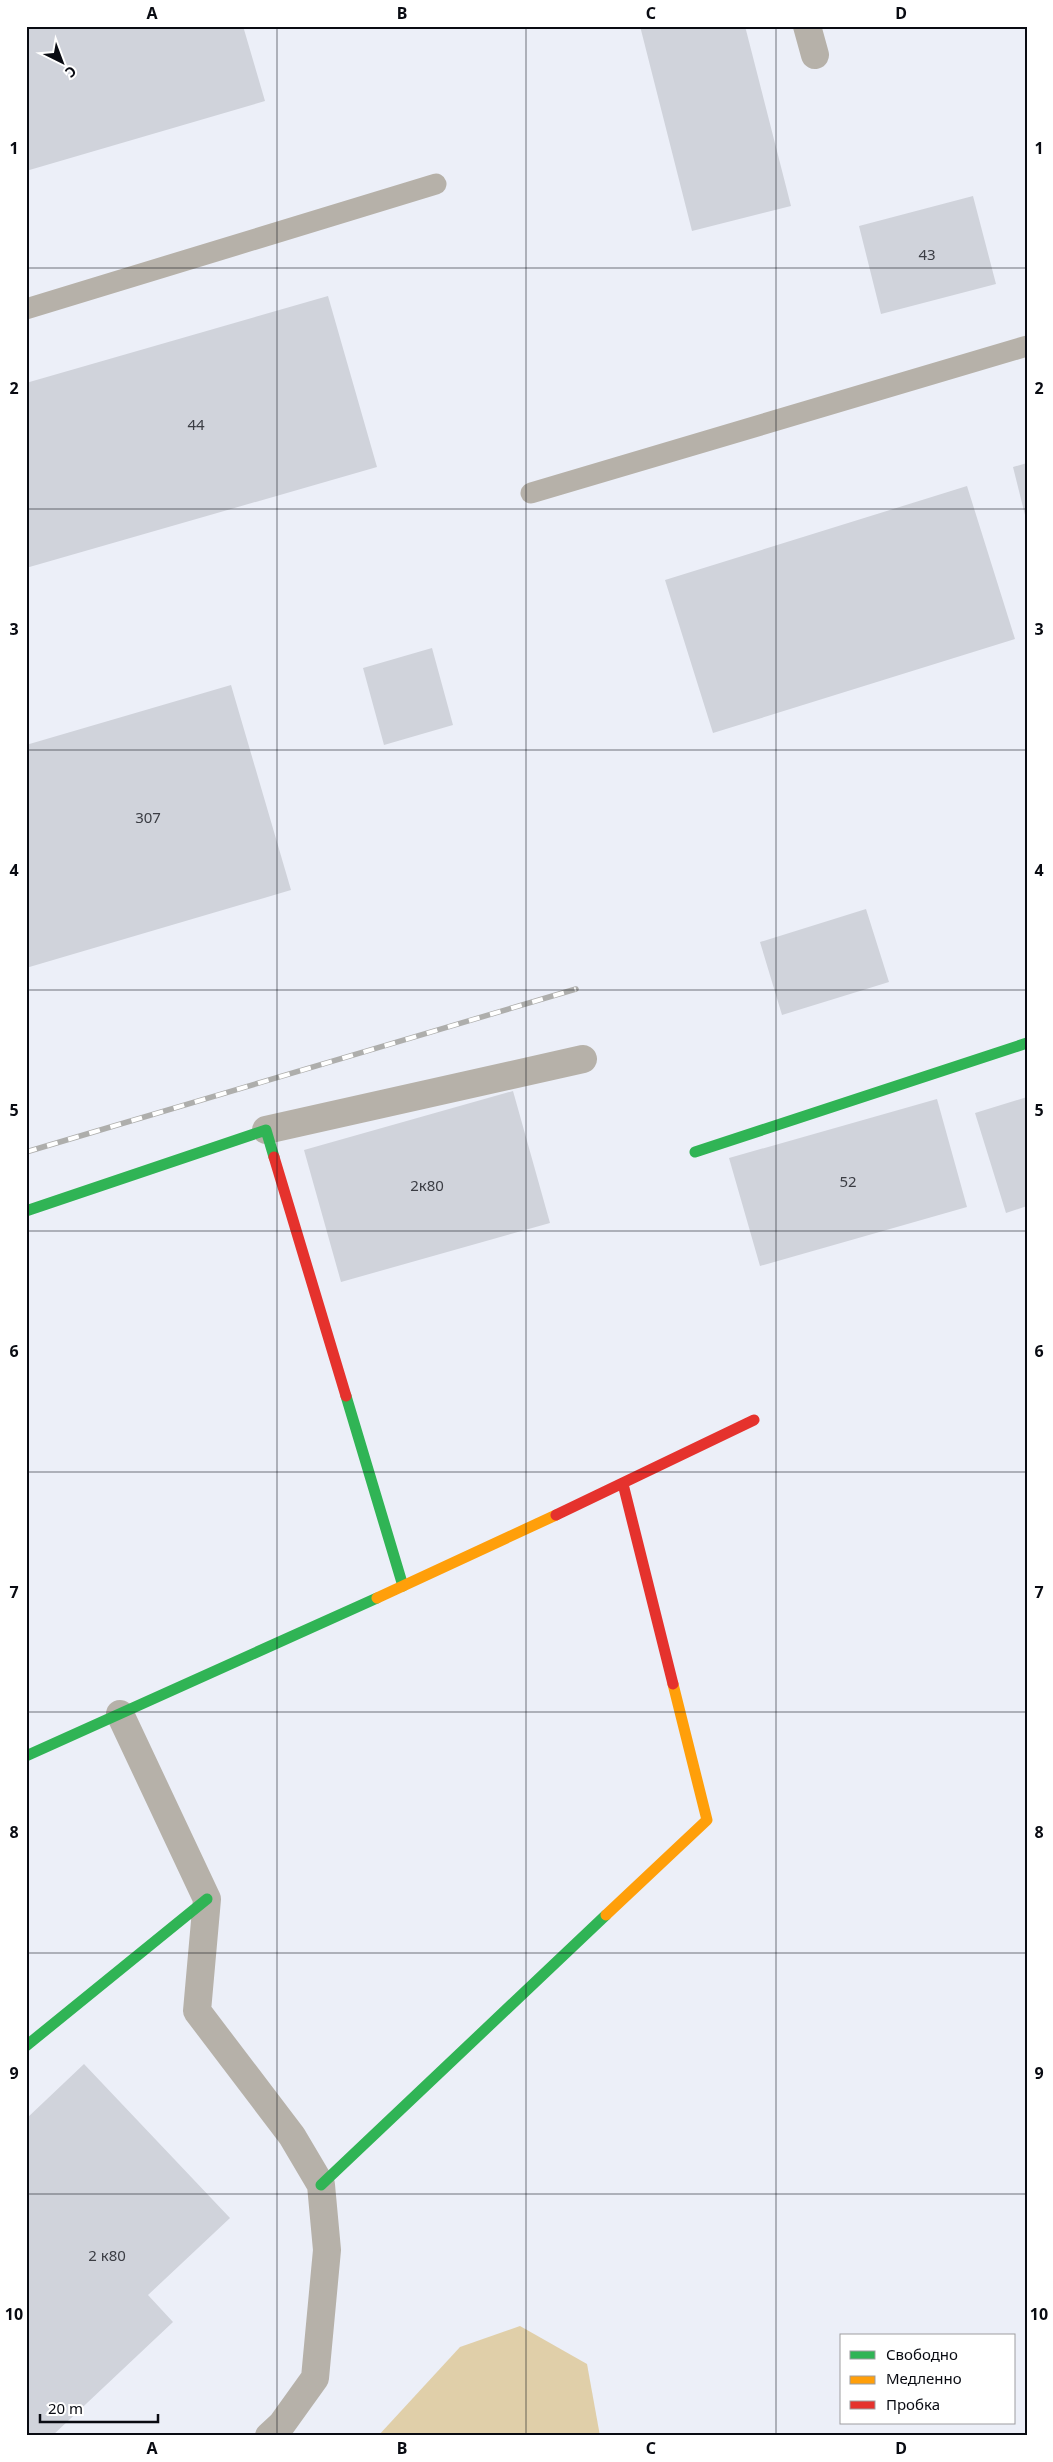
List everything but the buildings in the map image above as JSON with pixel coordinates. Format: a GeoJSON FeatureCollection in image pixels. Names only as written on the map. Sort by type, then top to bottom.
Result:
{"type":"FeatureCollection","features":[{"type":"Feature","properties":{"kind":"street"},"geometry":{"type":"LineString","coordinates":[[807,26],[816,55]]}},
{"type":"Feature","properties":{"kind":"street"},"geometry":{"type":"LineString","coordinates":[[695,1152],[1027,1043]]}},
{"type":"Feature","properties":{"kind":"street"},"geometry":{"type":"LineString","coordinates":[[26,1211],[266,1130],[583,1059]]}},
{"type":"Feature","properties":{"kind":"street"},"geometry":{"type":"LineString","coordinates":[[266,1130],[403,1586]]}},
{"type":"Feature","properties":{"kind":"street"},"geometry":{"type":"LineString","coordinates":[[26,1756],[403,1586],[623,1484],[754,1420]]}},
{"type":"Feature","properties":{"kind":"street"},"geometry":{"type":"LineString","coordinates":[[321,2185],[707,1820],[623,1484]]}},
{"type":"Feature","properties":{"kind":"street"},"geometry":{"type":"LineString","coordinates":[[120,1714],[207,1899],[197,2010],[292,2136],[321,2185],[327,2250],[315,2378],[282,2424],[269,2436]]}},
{"type":"Feature","properties":{"kind":"street"},"geometry":{"type":"LineString","coordinates":[[26,2046],[207,1899]]}},
{"type":"Feature","properties":{"kind":"lane"},"geometry":{"type":"LineString","coordinates":[[26,309],[436,184]]}},
{"type":"Feature","properties":{"kind":"lane"},"geometry":{"type":"LineString","coordinates":[[531,493],[1027,346]]}},
{"type":"Feature","properties":{"kind":"shaded area"},"geometry":{"type":"Polygon","coordinates":[[[520,2326],[587,2364],[600,2436],[378,2436],[460,2347],[520,2326]]]}},
{"type":"Feature","properties":{"kind":"railway"},"geometry":{"type":"LineString","coordinates":[[26,1152],[576,989]]}},
{"type":"Feature","properties":{"kind":"traffic: fast"},"geometry":{"type":"LineString","coordinates":[[695,1152],[1027,1043]]}},
{"type":"Feature","properties":{"kind":"traffic: fast"},"geometry":{"type":"LineString","coordinates":[[26,1211],[266,1130],[274,1157]]}},
{"type":"Feature","properties":{"kind":"traffic: fast"},"geometry":{"type":"LineString","coordinates":[[346,1396],[403,1586]]}},
{"type":"Feature","properties":{"kind":"traffic: fast"},"geometry":{"type":"LineString","coordinates":[[26,1756],[377,1598]]}},
{"type":"Feature","properties":{"kind":"traffic: fast"},"geometry":{"type":"LineString","coordinates":[[26,2046],[207,1899]]}},
{"type":"Feature","properties":{"kind":"traffic: fast"},"geometry":{"type":"LineString","coordinates":[[321,2185],[606,1915]]}},
{"type":"Feature","properties":{"kind":"traffic: slow"},"geometry":{"type":"LineString","coordinates":[[377,1598],[556,1515]]}},
{"type":"Feature","properties":{"kind":"traffic: slow"},"geometry":{"type":"LineString","coordinates":[[606,1915],[707,1820],[673,1684]]}},
{"type":"Feature","properties":{"kind":"traffic: jam"},"geometry":{"type":"LineString","coordinates":[[274,1157],[346,1396]]}},
{"type":"Feature","properties":{"kind":"traffic: jam"},"geometry":{"type":"LineString","coordinates":[[556,1515],[754,1420]]}},
{"type":"Feature","properties":{"kind":"traffic: jam"},"geometry":{"type":"LineString","coordinates":[[623,1484],[673,1684]]}}]}
